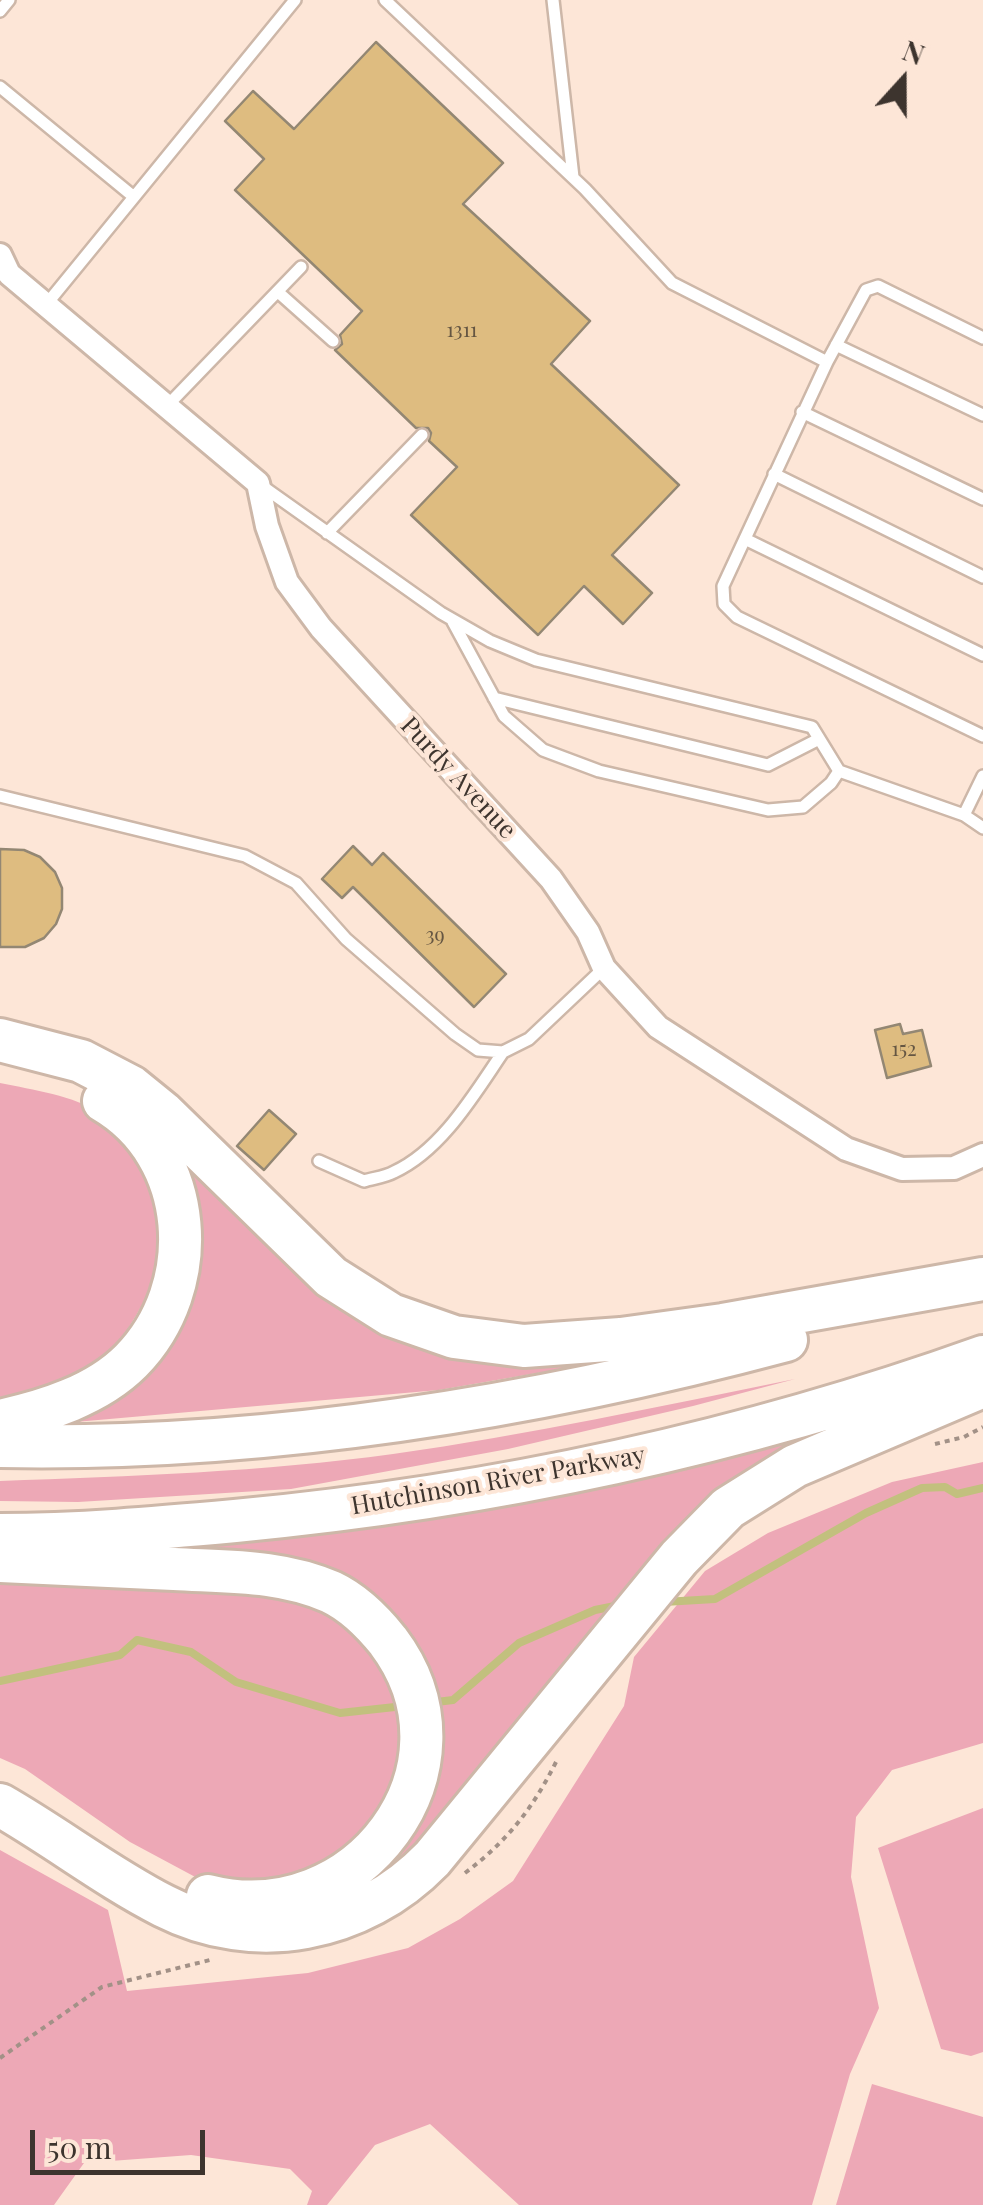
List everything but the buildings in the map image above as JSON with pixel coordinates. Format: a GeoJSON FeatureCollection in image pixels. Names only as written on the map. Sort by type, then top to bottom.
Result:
{"type":"FeatureCollection","features":[{"type":"Feature","properties":{"kind":"highway"},"geometry":{"type":"LineString","coordinates":[[0,1040],[81,1061],[131,1087],[331,1277],[391,1315],[454,1337],[524,1346],[621,1339],[983,1281]]}},
{"type":"Feature","properties":{"kind":"highway"},"geometry":{"type":"LineString","coordinates":[[0,1066],[81,1088],[126,1116],[154,1148],[171,1182],[181,1236],[171,1298],[155,1330],[131,1361],[77,1397],[0,1421]]}},
{"type":"Feature","properties":{"kind":"highway"},"geometry":{"type":"LineString","coordinates":[[0,1446],[209,1439],[488,1406],[662,1372],[983,1281]]}},
{"type":"Feature","properties":{"kind":"highway","name":"Hutchinson River Parkway"},"geometry":{"type":"LineString","coordinates":[[0,1534],[153,1528],[282,1516],[508,1484],[715,1437],[860,1397],[983,1356]]}},
{"type":"Feature","properties":{"kind":"highway"},"geometry":{"type":"LineString","coordinates":[[0,1805],[149,1898],[185,1915],[241,1930],[278,1932],[316,1926],[368,1907],[418,1873],[678,1558],[728,1508],[772,1477],[983,1386]]}},
{"type":"Feature","properties":{"kind":"highway"},"geometry":{"type":"LineString","coordinates":[[0,1561],[256,1573],[293,1578],[329,1591],[370,1619],[397,1655],[416,1699],[420,1748],[404,1806],[368,1856],[332,1882],[304,1895],[252,1903],[204,1896],[176,1884],[0,1776]]}},
{"type":"Feature","properties":{"kind":"street"},"geometry":{"type":"LineString","coordinates":[[3,268],[258,483]]}},
{"type":"Feature","properties":{"kind":"street","name":"Purdy Avenue"},"geometry":{"type":"LineString","coordinates":[[258,483],[267,526],[286,582],[320,628],[551,879],[588,932],[604,968],[658,1027],[846,1150],[902,1170],[954,1168],[983,1155]]}},
{"type":"Feature","properties":{"kind":"lane"},"geometry":{"type":"LineString","coordinates":[[0,10],[9,0]]}},
{"type":"Feature","properties":{"kind":"lane"},"geometry":{"type":"LineString","coordinates":[[46,306],[295,0]]}},
{"type":"Feature","properties":{"kind":"lane"},"geometry":{"type":"LineString","coordinates":[[385,0],[573,177],[672,283],[827,362]]}},
{"type":"Feature","properties":{"kind":"lane"},"geometry":{"type":"LineString","coordinates":[[553,0],[573,177]]}},
{"type":"Feature","properties":{"kind":"lane"},"geometry":{"type":"LineString","coordinates":[[0,87],[134,198]]}},
{"type":"Feature","properties":{"kind":"lane"},"geometry":{"type":"LineString","coordinates":[[167,406],[300,267]]}},
{"type":"Feature","properties":{"kind":"lane"},"geometry":{"type":"LineString","coordinates":[[983,338],[878,286],[866,290],[802,412],[724,586],[724,604],[737,617],[983,736]]}},
{"type":"Feature","properties":{"kind":"lane"},"geometry":{"type":"LineString","coordinates":[[278,292],[333,342]]}},
{"type":"Feature","properties":{"kind":"lane"},"geometry":{"type":"LineString","coordinates":[[836,345],[983,415]]}},
{"type":"Feature","properties":{"kind":"lane"},"geometry":{"type":"LineString","coordinates":[[802,412],[983,499]]}},
{"type":"Feature","properties":{"kind":"lane"},"geometry":{"type":"LineString","coordinates":[[328,533],[422,435]]}},
{"type":"Feature","properties":{"kind":"lane"},"geometry":{"type":"LineString","coordinates":[[774,474],[983,576]]}},
{"type":"Feature","properties":{"kind":"lane"},"geometry":{"type":"LineString","coordinates":[[258,483],[490,641],[536,660],[812,728],[839,771],[964,814],[983,828]]}},
{"type":"Feature","properties":{"kind":"lane"},"geometry":{"type":"LineString","coordinates":[[745,540],[983,655]]}},
{"type":"Feature","properties":{"kind":"lane"},"geometry":{"type":"LineString","coordinates":[[451,618],[504,716],[543,750],[599,771],[768,810],[803,807],[839,771]]}},
{"type":"Feature","properties":{"kind":"lane"},"geometry":{"type":"LineString","coordinates":[[494,698],[768,765],[819,739]]}},
{"type":"Feature","properties":{"kind":"lane"},"geometry":{"type":"LineString","coordinates":[[964,814],[983,776]]}},
{"type":"Feature","properties":{"kind":"lane"},"geometry":{"type":"LineString","coordinates":[[0,796],[245,856],[296,883],[346,939],[455,1034],[478,1050],[503,1052]]}},
{"type":"Feature","properties":{"kind":"lane"},"geometry":{"type":"LineString","coordinates":[[319,1161],[364,1181],[395,1172],[442,1132],[469,1102],[503,1052],[529,1039],[604,968]]}},
{"type":"Feature","properties":{"kind":"shaded area"},"geometry":{"type":"Polygon","coordinates":[[[0,1083],[79,1102],[118,1126],[143,1157],[152,1176],[165,1235],[164,1254],[156,1276],[133,1321],[109,1354],[71,1380],[0,1409],[0,1083]]]}},
{"type":"Feature","properties":{"kind":"shaded area"},"geometry":{"type":"Polygon","coordinates":[[[170,1150],[306,1272],[574,1354],[566,1368],[439,1390],[64,1423],[156,1352],[170,1150]]]}},
{"type":"Feature","properties":{"kind":"shaded area"},"geometry":{"type":"Polygon","coordinates":[[[795,1379],[508,1449],[291,1489],[78,1502],[0,1501],[0,1481],[246,1469],[393,1454],[544,1429],[795,1379]]]}},
{"type":"Feature","properties":{"kind":"shaded area"},"geometry":{"type":"Polygon","coordinates":[[[820,1432],[824,1439],[442,1827],[347,1909],[407,1823],[410,1647],[195,1557],[194,1548],[641,1476],[820,1432]]]}},
{"type":"Feature","properties":{"kind":"shaded area"},"geometry":{"type":"Polygon","coordinates":[[[983,1462],[983,1743],[892,1770],[856,1817],[851,1877],[879,2008],[850,2074],[812,2205],[519,2205],[430,2124],[375,2145],[327,2205],[307,2205],[312,2191],[290,2169],[191,2155],[84,2163],[54,2205],[0,2205],[0,1850],[108,1910],[127,1991],[308,1973],[408,1948],[460,1919],[513,1881],[624,1706],[634,1657],[705,1571],[768,1533],[892,1482],[983,1462]]]}},
{"type":"Feature","properties":{"kind":"shaded area"},"geometry":{"type":"Polygon","coordinates":[[[0,1574],[296,1592],[361,1629],[405,1719],[394,1792],[357,1845],[306,1880],[253,1889],[199,1879],[130,1842],[25,1769],[0,1758],[0,1574]]]}},
{"type":"Feature","properties":{"kind":"shaded area"},"geometry":{"type":"Polygon","coordinates":[[[983,1808],[983,2052],[971,2056],[941,2049],[878,1848],[983,1808]]]}},
{"type":"Feature","properties":{"kind":"shaded area"},"geometry":{"type":"Polygon","coordinates":[[[872,2084],[983,2117],[983,2205],[836,2205],[872,2084]]]}},
{"type":"Feature","properties":{"kind":"waterway"},"geometry":{"type":"LineString","coordinates":[[664,1602],[715,1599],[866,1513],[922,1488],[945,1487],[957,1494],[983,1488]]}},
{"type":"Feature","properties":{"kind":"waterway"},"geometry":{"type":"LineString","coordinates":[[428,1703],[453,1700],[519,1643],[595,1610],[620,1605]]}},
{"type":"Feature","properties":{"kind":"waterway"},"geometry":{"type":"LineString","coordinates":[[0,1681],[120,1655],[137,1640],[191,1652],[236,1682],[340,1713],[404,1706]]}}]}
